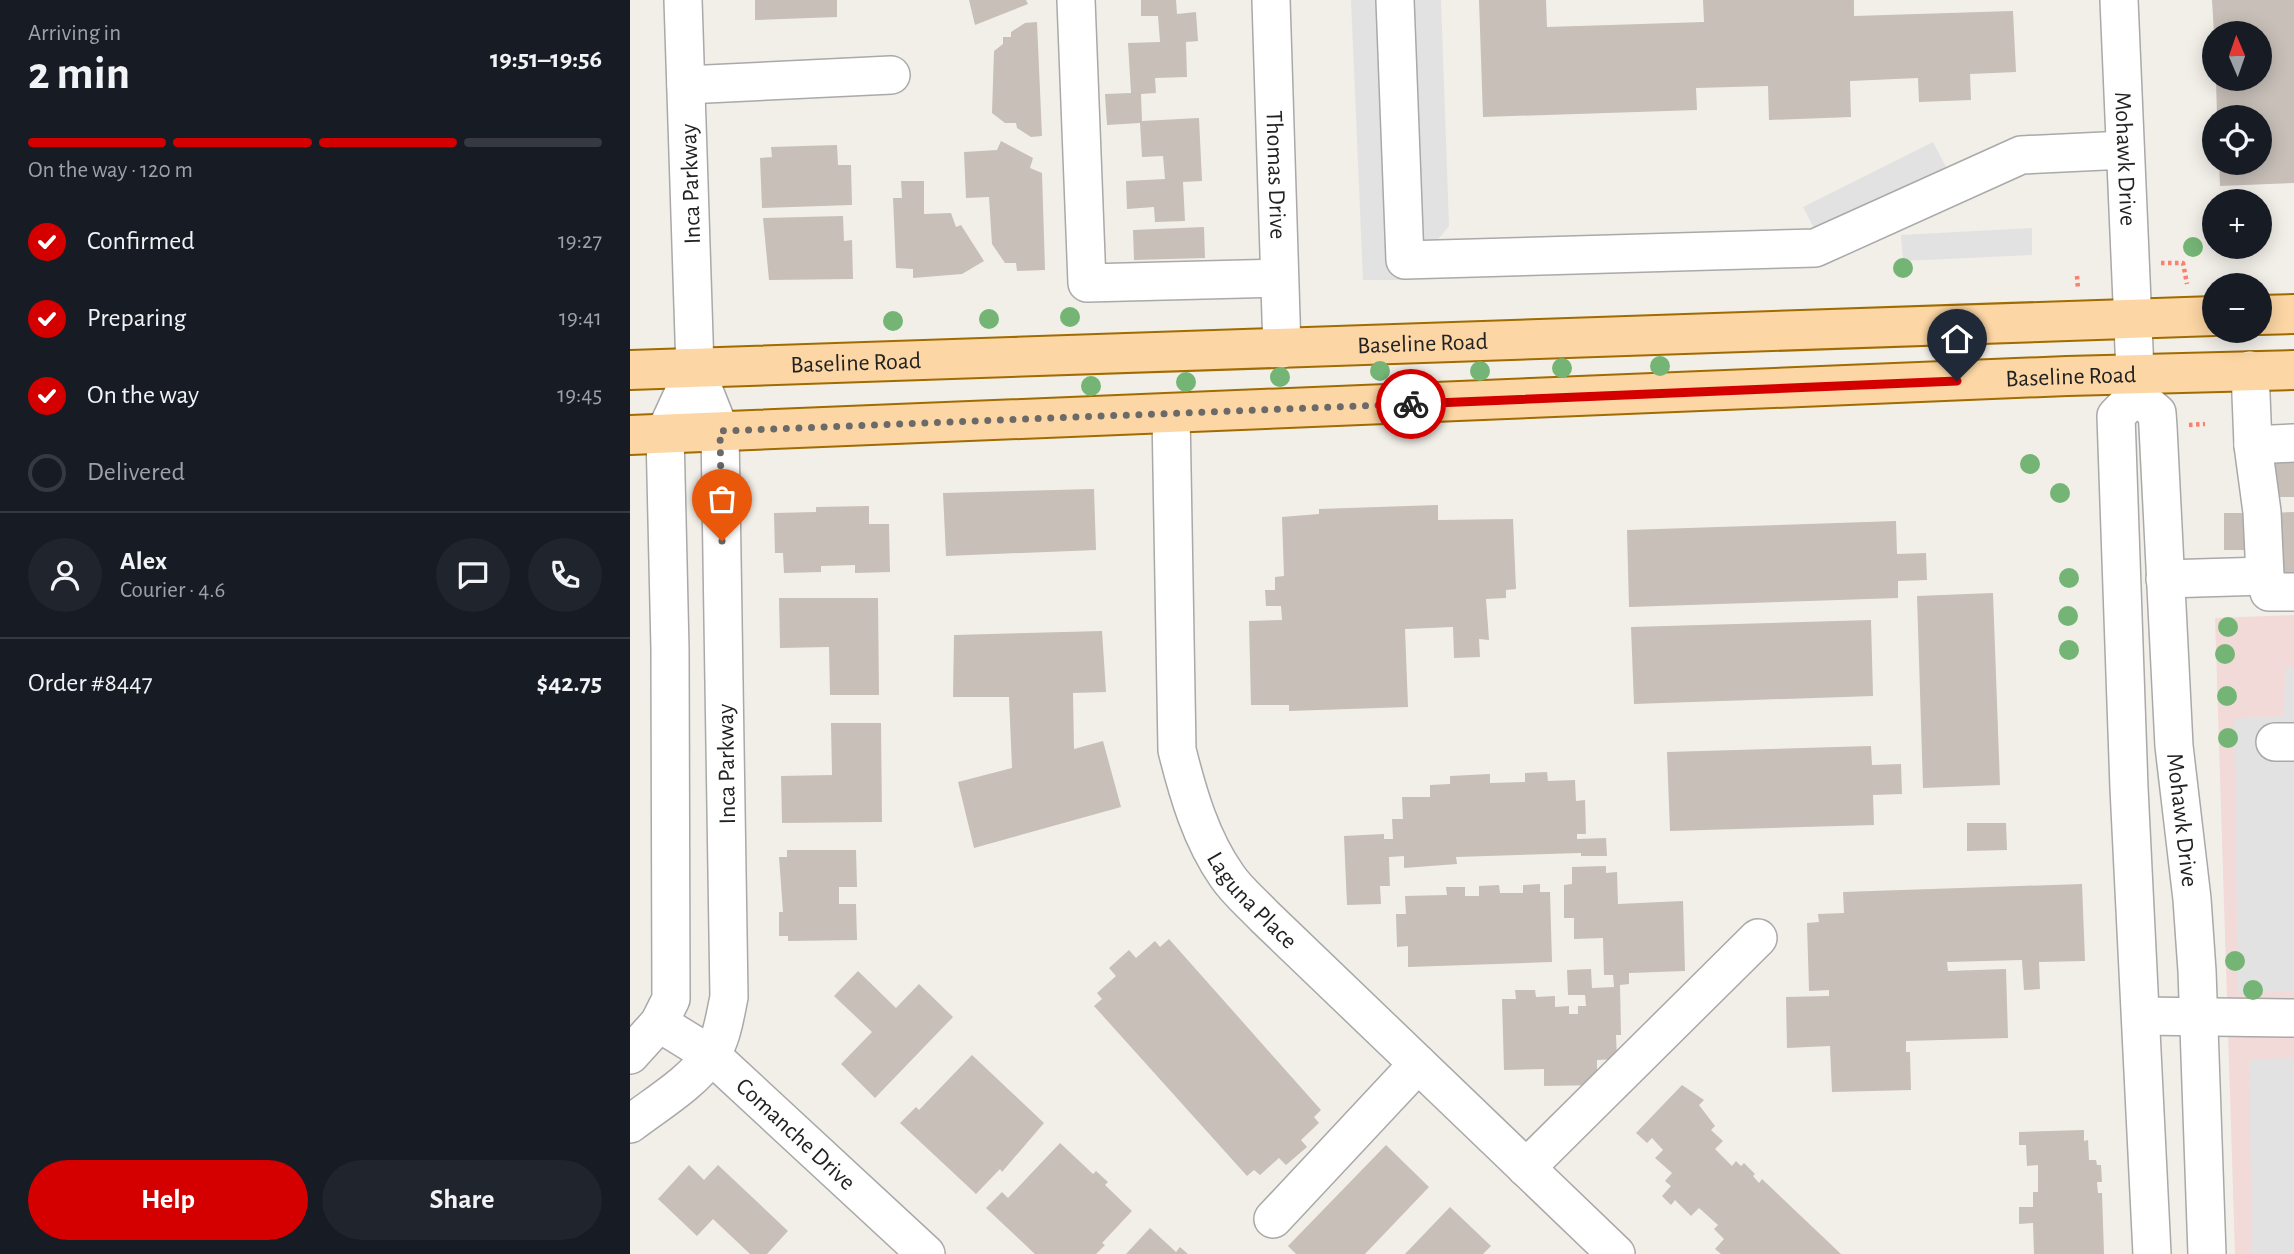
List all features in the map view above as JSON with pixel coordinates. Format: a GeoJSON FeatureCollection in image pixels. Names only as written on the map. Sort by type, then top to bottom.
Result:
{"type":"FeatureCollection","features":[{"type":"Feature","properties":{"kind":"main road"},"geometry":{"type":"LineString","coordinates":[[2272,315],[2294,314]]}},
{"type":"Feature","properties":{"kind":"main road","name":"Baseline Road"},"geometry":{"type":"LineString","coordinates":[[630,370],[2202,316]]}},
{"type":"Feature","properties":{"kind":"main road","name":"Baseline Road"},"geometry":{"type":"LineString","coordinates":[[648,434],[1171,412],[2135,385],[2250,370],[2294,370]]}},
{"type":"Feature","properties":{"kind":"street","name":"Inca Parkway"},"geometry":{"type":"LineString","coordinates":[[630,1124],[689,1079],[711,1055],[724,1025],[730,959],[720,431],[695,368],[683,0]]}},
{"type":"Feature","properties":{"kind":"street"},"geometry":{"type":"LineString","coordinates":[[1076,0],[1087,283],[1278,278]]}},
{"type":"Feature","properties":{"kind":"street","name":"Thomas Drive"},"geometry":{"type":"LineString","coordinates":[[1271,0],[1282,349]]}},
{"type":"Feature","properties":{"kind":"street"},"geometry":{"type":"LineString","coordinates":[[1395,0],[1405,260],[1815,248],[2021,155],[2125,150]]}},
{"type":"Feature","properties":{"kind":"street","name":"Mohawk Drive"},"geometry":{"type":"LineString","coordinates":[[2119,0],[2135,385],[2116,415],[2152,1254]]}},
{"type":"Feature","properties":{"kind":"street"},"geometry":{"type":"LineString","coordinates":[[686,85],[891,75]]}},
{"type":"Feature","properties":{"kind":"street","name":"Inca Parkway"},"geometry":{"type":"LineString","coordinates":[[630,1055],[659,1023],[671,999],[670,649],[648,434],[695,368]]}},
{"type":"Feature","properties":{"kind":"street"},"geometry":{"type":"LineString","coordinates":[[2165,579],[2279,584],[2262,512],[2253,445],[2250,370]]}},
{"type":"Feature","properties":{"kind":"street","name":"Mohawk Drive"},"geometry":{"type":"LineString","coordinates":[[2135,385],[2157,413],[2174,735],[2192,899],[2207,1254]]}},
{"type":"Feature","properties":{"kind":"street","name":"Laguna Place"},"geometry":{"type":"LineString","coordinates":[[1171,412],[1177,750],[1190,799],[1228,878],[1616,1254]]}},
{"type":"Feature","properties":{"kind":"street"},"geometry":{"type":"LineString","coordinates":[[2253,445],[2294,443]]}},
{"type":"Feature","properties":{"kind":"street"},"geometry":{"type":"LineString","coordinates":[[1526,1168],[1758,938]]}},
{"type":"Feature","properties":{"kind":"street"},"geometry":{"type":"LineString","coordinates":[[2141,1016],[2198,1019],[2294,1018]]}},
{"type":"Feature","properties":{"kind":"street","name":"Comanche Drive"},"geometry":{"type":"LineString","coordinates":[[659,1023],[711,1055],[926,1254]]}},
{"type":"Feature","properties":{"kind":"street"},"geometry":{"type":"LineString","coordinates":[[1273,1219],[1418,1063]]}},
{"type":"Feature","properties":{"kind":"shaded area"},"geometry":{"type":"Polygon","coordinates":[[[1351,0],[1441,0],[1449,226],[1405,280],[1363,280],[1351,0]]]}},
{"type":"Feature","properties":{"kind":"shaded area"},"geometry":{"type":"Polygon","coordinates":[[[1933,142],[1946,167],[1816,232],[1803,207],[1933,142]]]}},
{"type":"Feature","properties":{"kind":"shaded area"},"geometry":{"type":"Polygon","coordinates":[[[2032,228],[2032,255],[1903,261],[1901,235],[2032,228]]]}},
{"type":"Feature","properties":{"kind":"shaded area"},"geometry":{"type":"Polygon","coordinates":[[[2294,615],[2294,1254],[2235,1254],[2215,618],[2294,615]]]}},
{"type":"Feature","properties":{"kind":"shaded area"},"geometry":{"type":"Polygon","coordinates":[[[2285,668],[2294,668],[2294,992],[2238,993],[2234,719],[2284,716],[2285,668]]]}},
{"type":"Feature","properties":{"kind":"shaded area"},"geometry":{"type":"Polygon","coordinates":[[[2294,1058],[2294,1254],[2252,1254],[2249,1059],[2294,1058]]]}},
{"type":"Feature","properties":{"kind":"building"},"geometry":{"type":"Polygon","coordinates":[[[755,0],[837,0],[837,17],[755,20],[755,0]]]}},
{"type":"Feature","properties":{"kind":"building"},"geometry":{"type":"Polygon","coordinates":[[[969,0],[1026,0],[1028,4],[975,25],[969,0]]]}},
{"type":"Feature","properties":{"kind":"building"},"geometry":{"type":"Polygon","coordinates":[[[1141,0],[1176,0],[1177,14],[1196,12],[1198,41],[1186,42],[1187,77],[1155,78],[1156,93],[1141,94],[1142,121],[1199,118],[1202,181],[1183,182],[1185,221],[1155,222],[1154,207],[1127,209],[1126,181],[1165,179],[1163,156],[1142,157],[1140,123],[1107,125],[1105,94],[1131,93],[1128,43],[1160,42],[1158,16],[1141,16],[1141,0]]]}},
{"type":"Feature","properties":{"kind":"building"},"geometry":{"type":"Polygon","coordinates":[[[1479,0],[1546,0],[1547,27],[1704,22],[1703,0],[1854,0],[1854,16],[2013,11],[2016,72],[1970,74],[1971,100],[1919,102],[1918,78],[1850,81],[1851,117],[1769,120],[1768,86],[1696,88],[1697,110],[1483,117],[1479,0]]]}},
{"type":"Feature","properties":{"kind":"building"},"geometry":{"type":"Polygon","coordinates":[[[2212,0],[2294,0],[2294,183],[2220,186],[2220,175],[2272,175],[2272,105],[2217,105],[2216,91],[2272,91],[2272,21],[2213,21],[2212,0]]]}},
{"type":"Feature","properties":{"kind":"building"},"geometry":{"type":"Polygon","coordinates":[[[1037,22],[1042,136],[1031,137],[1017,128],[1016,123],[1005,123],[992,113],[994,51],[1003,44],[1003,37],[1011,37],[1011,32],[1025,23],[1037,22]]]}},
{"type":"Feature","properties":{"kind":"building"},"geometry":{"type":"Polygon","coordinates":[[[1001,141],[1033,158],[1030,168],[1042,173],[1045,270],[1017,271],[1016,263],[1005,263],[992,244],[989,197],[966,198],[964,152],[997,150],[1001,141]]]}},
{"type":"Feature","properties":{"kind":"building"},"geometry":{"type":"Polygon","coordinates":[[[837,145],[838,165],[851,165],[852,205],[762,208],[760,158],[772,157],[771,147],[837,145]]]}},
{"type":"Feature","properties":{"kind":"building"},"geometry":{"type":"Polygon","coordinates":[[[901,181],[924,181],[924,214],[951,213],[956,227],[961,225],[984,261],[962,274],[913,278],[913,269],[896,268],[893,198],[902,198],[901,181]]]}},
{"type":"Feature","properties":{"kind":"building"},"geometry":{"type":"Polygon","coordinates":[[[843,216],[844,241],[852,240],[853,279],[769,280],[763,218],[843,216]]]}},
{"type":"Feature","properties":{"kind":"building"},"geometry":{"type":"Polygon","coordinates":[[[1204,227],[1205,258],[1134,260],[1133,230],[1204,227]]]}},
{"type":"Feature","properties":{"kind":"building"},"geometry":{"type":"Polygon","coordinates":[[[2272,430],[2294,430],[2294,497],[2274,497],[2272,430]]]}},
{"type":"Feature","properties":{"kind":"building"},"geometry":{"type":"Polygon","coordinates":[[[1094,489],[1096,550],[946,556],[943,493],[1094,489]]]}},
{"type":"Feature","properties":{"kind":"building"},"geometry":{"type":"Polygon","coordinates":[[[1438,505],[1438,520],[1513,519],[1516,589],[1506,590],[1506,598],[1486,599],[1489,640],[1479,639],[1480,657],[1454,658],[1453,627],[1405,629],[1408,707],[1289,711],[1289,705],[1251,705],[1249,621],[1282,620],[1281,606],[1266,606],[1265,590],[1275,590],[1275,577],[1284,576],[1282,517],[1319,514],[1319,509],[1438,505]]]}},
{"type":"Feature","properties":{"kind":"building"},"geometry":{"type":"Polygon","coordinates":[[[869,506],[869,524],[889,524],[890,572],[855,573],[855,565],[821,566],[821,572],[784,573],[783,553],[775,553],[774,513],[816,512],[816,507],[869,506]]]}},
{"type":"Feature","properties":{"kind":"building"},"geometry":{"type":"Polygon","coordinates":[[[2294,512],[2294,572],[2282,572],[2271,513],[2294,512]]]}},
{"type":"Feature","properties":{"kind":"building"},"geometry":{"type":"Polygon","coordinates":[[[2224,513],[2253,513],[2252,550],[2224,550],[2224,513]]]}},
{"type":"Feature","properties":{"kind":"building"},"geometry":{"type":"Polygon","coordinates":[[[1896,521],[1897,554],[1926,553],[1927,580],[1898,581],[1898,598],[1629,607],[1627,530],[1896,521]]]}},
{"type":"Feature","properties":{"kind":"building"},"geometry":{"type":"Polygon","coordinates":[[[1993,593],[2000,785],[1923,788],[1917,596],[1993,593]]]}},
{"type":"Feature","properties":{"kind":"building"},"geometry":{"type":"Polygon","coordinates":[[[779,598],[878,598],[879,695],[830,695],[829,647],[780,648],[779,598]]]}},
{"type":"Feature","properties":{"kind":"building"},"geometry":{"type":"Polygon","coordinates":[[[1871,620],[1873,696],[1634,704],[1631,627],[1871,620]]]}},
{"type":"Feature","properties":{"kind":"building"},"geometry":{"type":"Polygon","coordinates":[[[1102,631],[1106,692],[1073,693],[1074,749],[1103,741],[1121,807],[974,848],[958,782],[1012,768],[1009,697],[953,697],[954,635],[1102,631]]]}},
{"type":"Feature","properties":{"kind":"building"},"geometry":{"type":"Polygon","coordinates":[[[831,723],[881,723],[882,822],[782,823],[781,776],[832,775],[831,723]]]}},
{"type":"Feature","properties":{"kind":"building"},"geometry":{"type":"Polygon","coordinates":[[[1871,746],[1872,765],[1901,764],[1902,794],[1873,795],[1874,825],[1670,831],[1667,752],[1871,746]]]}},
{"type":"Feature","properties":{"kind":"building"},"geometry":{"type":"Polygon","coordinates":[[[1547,772],[1548,781],[1575,780],[1576,801],[1585,800],[1586,834],[1577,834],[1577,839],[1606,838],[1607,856],[1581,856],[1581,853],[1456,857],[1457,864],[1404,868],[1404,856],[1389,857],[1390,886],[1380,886],[1381,904],[1347,905],[1344,836],[1384,834],[1384,839],[1393,839],[1392,819],[1403,819],[1402,797],[1430,797],[1430,785],[1450,784],[1450,776],[1490,774],[1490,783],[1525,782],[1525,773],[1547,772]]]}},
{"type":"Feature","properties":{"kind":"building"},"geometry":{"type":"Polygon","coordinates":[[[1967,823],[2006,823],[2007,850],[1967,851],[1967,823]]]}},
{"type":"Feature","properties":{"kind":"building"},"geometry":{"type":"Polygon","coordinates":[[[787,850],[856,850],[857,887],[839,887],[839,904],[856,904],[857,940],[788,941],[788,936],[779,936],[779,912],[783,912],[779,857],[787,857],[787,850]]]}},
{"type":"Feature","properties":{"kind":"building"},"geometry":{"type":"Polygon","coordinates":[[[1606,866],[1606,873],[1617,872],[1618,904],[1683,901],[1685,971],[1629,973],[1629,984],[1620,985],[1621,1035],[1616,1035],[1617,1059],[1597,1060],[1597,1085],[1544,1086],[1544,1069],[1504,1070],[1502,999],[1516,999],[1515,990],[1535,990],[1536,997],[1555,996],[1555,1007],[1569,1006],[1569,1014],[1578,1014],[1578,1006],[1586,1006],[1585,995],[1568,995],[1567,970],[1591,969],[1592,988],[1614,987],[1613,975],[1604,975],[1603,938],[1574,939],[1574,918],[1564,918],[1564,885],[1572,884],[1572,867],[1606,866]]]}},
{"type":"Feature","properties":{"kind":"building"},"geometry":{"type":"Polygon","coordinates":[[[1540,884],[1540,892],[1550,892],[1552,962],[1408,967],[1408,946],[1397,947],[1396,914],[1406,914],[1405,896],[1447,895],[1446,887],[1465,887],[1465,896],[1479,896],[1479,886],[1499,885],[1500,893],[1523,893],[1523,885],[1540,884]]]}},
{"type":"Feature","properties":{"kind":"building"},"geometry":{"type":"Polygon","coordinates":[[[2082,884],[2085,961],[2039,962],[2040,989],[2024,990],[2022,960],[1947,962],[1948,971],[2006,969],[2008,1038],[1906,1041],[1906,1052],[1910,1052],[1911,1090],[1832,1092],[1830,1046],[1787,1048],[1786,997],[1829,996],[1829,990],[1809,991],[1807,923],[1819,922],[1818,914],[1844,913],[1843,892],[2082,884]]]}},
{"type":"Feature","properties":{"kind":"building"},"geometry":{"type":"Polygon","coordinates":[[[1169,939],[1321,1110],[1314,1117],[1319,1123],[1301,1140],[1307,1147],[1286,1165],[1279,1158],[1260,1175],[1254,1170],[1247,1176],[1094,1006],[1102,999],[1097,993],[1116,976],[1109,968],[1129,950],[1136,958],[1155,941],[1160,947],[1169,939]]]}},
{"type":"Feature","properties":{"kind":"building"},"geometry":{"type":"Polygon","coordinates":[[[858,971],[896,1008],[919,984],[953,1017],[875,1098],[841,1064],[872,1032],[834,996],[858,971]]]}},
{"type":"Feature","properties":{"kind":"building"},"geometry":{"type":"Polygon","coordinates":[[[972,1055],[1044,1123],[1002,1172],[1000,1169],[976,1194],[900,1123],[916,1107],[919,1110],[972,1055]]]}},
{"type":"Feature","properties":{"kind":"building"},"geometry":{"type":"Polygon","coordinates":[[[1682,1085],[1704,1100],[1699,1105],[1715,1126],[1711,1130],[1723,1141],[1715,1149],[1732,1166],[1736,1161],[1741,1166],[1744,1163],[1755,1174],[1753,1176],[1759,1183],[1762,1179],[1841,1254],[1721,1254],[1715,1249],[1724,1239],[1714,1229],[1718,1225],[1699,1208],[1691,1216],[1675,1200],[1671,1205],[1662,1196],[1671,1186],[1665,1181],[1672,1173],[1655,1158],[1663,1150],[1652,1138],[1647,1143],[1636,1133],[1682,1085]]]}},
{"type":"Feature","properties":{"kind":"building"},"geometry":{"type":"Polygon","coordinates":[[[2084,1130],[2084,1141],[2088,1140],[2089,1160],[2096,1160],[2097,1165],[2101,1165],[2102,1182],[2097,1182],[2098,1193],[2102,1193],[2104,1254],[2034,1254],[2033,1223],[2019,1224],[2019,1207],[2033,1207],[2033,1192],[2038,1192],[2038,1165],[2027,1166],[2026,1145],[2019,1145],[2019,1132],[2084,1130]]]}},
{"type":"Feature","properties":{"kind":"building"},"geometry":{"type":"Polygon","coordinates":[[[1060,1143],[1093,1174],[1096,1171],[1108,1182],[1105,1185],[1132,1211],[1102,1243],[1105,1245],[1096,1254],[1035,1254],[986,1208],[1002,1192],[1008,1198],[1060,1143]]]}},
{"type":"Feature","properties":{"kind":"building"},"geometry":{"type":"Polygon","coordinates":[[[1386,1145],[1429,1187],[1365,1254],[1296,1254],[1288,1246],[1386,1145]]]}},
{"type":"Feature","properties":{"kind":"building"},"geometry":{"type":"Polygon","coordinates":[[[689,1165],[704,1180],[718,1165],[788,1231],[767,1254],[750,1254],[713,1219],[697,1236],[658,1199],[689,1165]]]}},
{"type":"Feature","properties":{"kind":"building"},"geometry":{"type":"Polygon","coordinates":[[[1450,1207],[1491,1246],[1483,1254],[1405,1254],[1450,1207]]]}},
{"type":"Feature","properties":{"kind":"building"},"geometry":{"type":"Polygon","coordinates":[[[1150,1228],[1176,1252],[1180,1247],[1188,1254],[1126,1254],[1150,1228]]]}},
{"type":"Feature","properties":{"kind":"way so far"},"geometry":{"type":"LineString","coordinates":[[722,541],[720,431],[1411,404]]}},
{"type":"Feature","properties":{"kind":"route"},"geometry":{"type":"LineString","coordinates":[[1411,404],[1957,381]]}}]}
